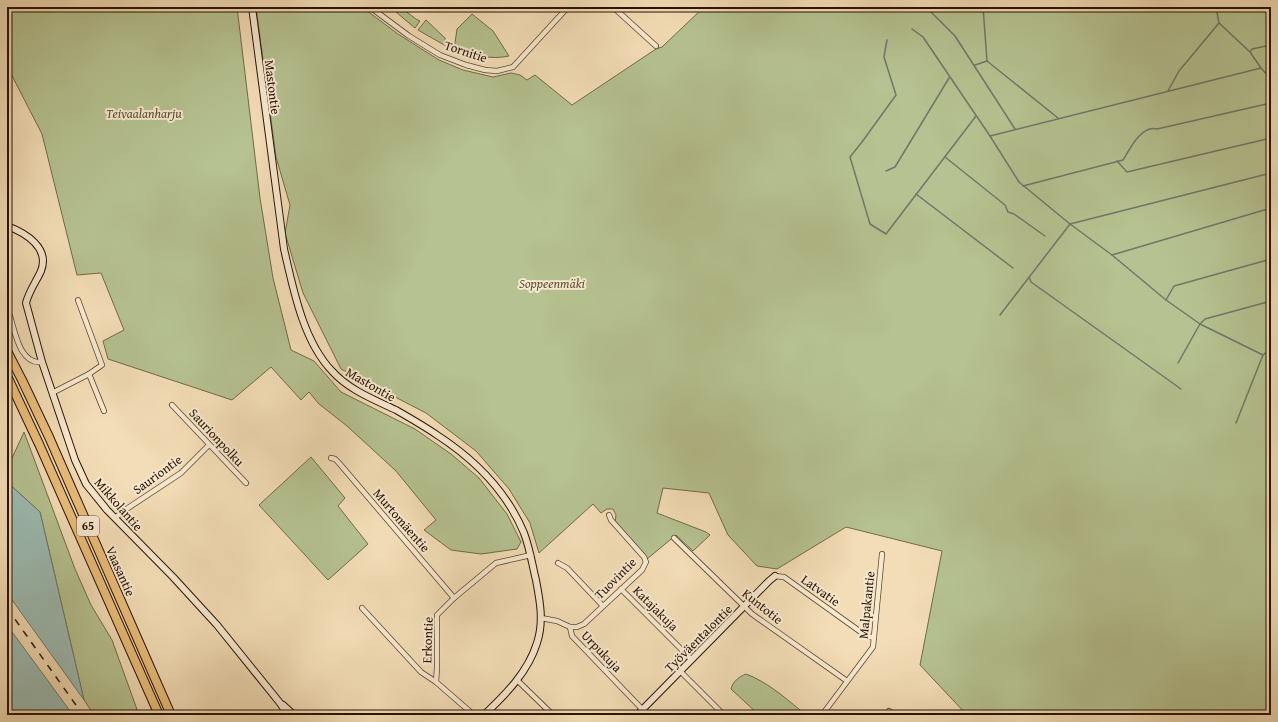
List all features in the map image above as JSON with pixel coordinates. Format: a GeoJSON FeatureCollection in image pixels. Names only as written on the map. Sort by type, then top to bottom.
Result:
{"type":"FeatureCollection","features":[{"type":"Feature","properties":{"kind":"highway","name":"Vaasantie"},"geometry":{"type":"LineString","coordinates":[[7,351],[49,438],[171,715]]}},
{"type":"Feature","properties":{"kind":"highway","name":"Vaasantie"},"geometry":{"type":"LineString","coordinates":[[7,376],[40,444],[159,715]]}},
{"type":"Feature","properties":{"kind":"main road","name":"Mastontie"},"geometry":{"type":"LineString","coordinates":[[252,7],[284,249],[301,312],[314,346],[327,366],[343,382],[356,391],[432,431],[457,449],[481,470],[498,490],[514,514],[531,555],[539,594],[541,618],[536,648],[518,680],[484,715]]}},
{"type":"Feature","properties":{"kind":"main road","name":"Mikkolantie"},"geometry":{"type":"LineString","coordinates":[[7,224],[7,226],[18,230],[33,240],[40,249],[42,255],[43,262],[41,269],[27,297],[26,303],[52,393],[75,460],[84,479],[94,495],[217,625],[288,715]]}},
{"type":"Feature","properties":{"kind":"main road","name":"Työväentalontie"},"geometry":{"type":"LineString","coordinates":[[637,715],[775,576]]}},
{"type":"Feature","properties":{"kind":"main road","name":"Mikkolantie"},"geometry":{"type":"LineString","coordinates":[[280,703],[294,715]]}},
{"type":"Feature","properties":{"kind":"street","name":"Tornitie"},"geometry":{"type":"LineString","coordinates":[[370,7],[409,36],[440,55],[466,65],[485,70],[497,71],[512,67],[568,7]]}},
{"type":"Feature","properties":{"kind":"street"},"geometry":{"type":"LineString","coordinates":[[613,7],[656,46]]}},
{"type":"Feature","properties":{"kind":"street"},"geometry":{"type":"LineString","coordinates":[[52,393],[89,374],[102,365],[78,300]]}},
{"type":"Feature","properties":{"kind":"street"},"geometry":{"type":"LineString","coordinates":[[7,310],[23,353],[31,361],[42,362]]}},
{"type":"Feature","properties":{"kind":"street"},"geometry":{"type":"LineString","coordinates":[[89,374],[104,411]]}},
{"type":"Feature","properties":{"kind":"street","name":"Saurionpolku"},"geometry":{"type":"LineString","coordinates":[[172,405],[246,483]]}},
{"type":"Feature","properties":{"kind":"street","name":"Sauriontie"},"geometry":{"type":"LineString","coordinates":[[115,518],[181,472],[209,445]]}},
{"type":"Feature","properties":{"kind":"street","name":"Murtomäentie"},"geometry":{"type":"LineString","coordinates":[[331,458],[335,459],[339,463],[454,598]]}},
{"type":"Feature","properties":{"kind":"street","name":"Tuovintie"},"geometry":{"type":"LineString","coordinates":[[570,627],[577,627],[584,624],[642,570],[646,562],[644,557],[611,520],[609,515]]}},
{"type":"Feature","properties":{"kind":"street","name":"Kuntotie"},"geometry":{"type":"LineString","coordinates":[[674,538],[752,614],[848,681]]}},
{"type":"Feature","properties":{"kind":"street","name":"Malpakantie"},"geometry":{"type":"LineString","coordinates":[[822,715],[873,647],[882,554]]}},
{"type":"Feature","properties":{"kind":"street","name":"Erkontie"},"geometry":{"type":"LineString","coordinates":[[474,715],[436,682],[436,618],[439,612],[454,598],[496,563],[531,555]]}},
{"type":"Feature","properties":{"kind":"street"},"geometry":{"type":"LineString","coordinates":[[558,563],[567,568],[603,606]]}},
{"type":"Feature","properties":{"kind":"street","name":"Latvatie"},"geometry":{"type":"LineString","coordinates":[[775,576],[784,577],[865,634],[874,638]]}},
{"type":"Feature","properties":{"kind":"street","name":"Katajakuja"},"geometry":{"type":"LineString","coordinates":[[621,589],[692,660]]}},
{"type":"Feature","properties":{"kind":"street"},"geometry":{"type":"LineString","coordinates":[[362,608],[421,672],[436,682]]}},
{"type":"Feature","properties":{"kind":"street","name":"Urpukuja"},"geometry":{"type":"LineString","coordinates":[[541,618],[557,621],[570,627],[572,636],[642,709]]}},
{"type":"Feature","properties":{"kind":"street"},"geometry":{"type":"LineString","coordinates":[[680,671],[724,715]]}},
{"type":"Feature","properties":{"kind":"street"},"geometry":{"type":"LineString","coordinates":[[518,680],[553,715]]}},
{"type":"Feature","properties":{"kind":"street"},"geometry":{"type":"LineString","coordinates":[[889,710],[895,715]]}},
{"type":"Feature","properties":{"kind":"green space","name":"Teivaalanharju"},"geometry":{"type":"Polygon","coordinates":[[[7,7],[237,7],[260,198],[273,278],[291,350],[314,361],[341,392],[415,429],[451,454],[479,478],[507,514],[521,542],[517,549],[481,554],[451,550],[424,530],[436,520],[396,471],[347,426],[319,404],[309,392],[301,400],[271,367],[232,400],[108,359],[103,341],[124,330],[101,273],[77,275],[42,134],[7,66],[7,7]]]}},
{"type":"Feature","properties":{"kind":"green space","name":"Soppeenmäki"},"geometry":{"type":"Polygon","coordinates":[[[256,7],[362,7],[398,34],[439,60],[463,70],[493,77],[511,73],[520,75],[527,80],[535,75],[572,105],[656,49],[662,47],[704,7],[1271,7],[1271,715],[967,715],[920,665],[942,551],[846,527],[777,569],[757,566],[728,535],[709,493],[663,488],[657,513],[706,532],[710,535],[693,551],[676,535],[647,559],[615,522],[616,515],[613,509],[607,509],[601,513],[593,504],[539,553],[530,523],[509,489],[476,451],[426,413],[341,369],[303,293],[285,233],[290,205],[276,157],[256,7]]]}},
{"type":"Feature","properties":{"kind":"green space"},"geometry":{"type":"Polygon","coordinates":[[[390,7],[400,7],[420,21],[415,28],[390,7]]]}},
{"type":"Feature","properties":{"kind":"green space"},"geometry":{"type":"Polygon","coordinates":[[[472,14],[493,31],[509,56],[488,57],[454,50],[457,29],[472,14]]]}},
{"type":"Feature","properties":{"kind":"green space"},"geometry":{"type":"Polygon","coordinates":[[[426,20],[445,38],[446,46],[418,30],[426,20]]]}},
{"type":"Feature","properties":{"kind":"green space"},"geometry":{"type":"Polygon","coordinates":[[[24,432],[75,569],[91,605],[112,640],[139,715],[94,715],[84,700],[40,512],[7,482],[7,469],[24,432]]]}},
{"type":"Feature","properties":{"kind":"green space"},"geometry":{"type":"Polygon","coordinates":[[[311,457],[345,498],[338,506],[368,544],[328,580],[259,505],[311,457]]]}},
{"type":"Feature","properties":{"kind":"green space"},"geometry":{"type":"Polygon","coordinates":[[[746,674],[768,685],[800,710],[801,715],[759,715],[731,689],[733,684],[741,676],[746,674]]]}},
{"type":"Feature","properties":{"kind":"water"},"geometry":{"type":"Polygon","coordinates":[[[7,482],[40,512],[84,700],[7,593],[7,482]]]}},
{"type":"Feature","properties":{"kind":"water"},"geometry":{"type":"Polygon","coordinates":[[[7,625],[73,715],[7,715],[7,625]]]}},
{"type":"Feature","properties":{"kind":"waterway"},"geometry":{"type":"LineString","coordinates":[[919,7],[931,12],[955,36],[1015,129]]}},
{"type":"Feature","properties":{"kind":"waterway"},"geometry":{"type":"LineString","coordinates":[[983,7],[987,61]]}},
{"type":"Feature","properties":{"kind":"waterway"},"geometry":{"type":"LineString","coordinates":[[1216,7],[1219,23],[1250,52],[1271,79]]}},
{"type":"Feature","properties":{"kind":"waterway"},"geometry":{"type":"LineString","coordinates":[[1168,91],[1179,71],[1219,23]]}},
{"type":"Feature","properties":{"kind":"waterway"},"geometry":{"type":"LineString","coordinates":[[912,29],[923,37],[990,136],[1019,182],[1070,224],[1112,255],[1166,300],[1200,324],[1263,355]]}},
{"type":"Feature","properties":{"kind":"waterway"},"geometry":{"type":"LineString","coordinates":[[887,40],[884,57],[896,95],[850,157],[870,224],[886,234],[976,116]]}},
{"type":"Feature","properties":{"kind":"waterway"},"geometry":{"type":"LineString","coordinates":[[1250,52],[1252,49],[1271,45]]}},
{"type":"Feature","properties":{"kind":"waterway"},"geometry":{"type":"LineString","coordinates":[[975,65],[987,61],[1058,118]]}},
{"type":"Feature","properties":{"kind":"waterway"},"geometry":{"type":"LineString","coordinates":[[990,136],[1261,68]]}},
{"type":"Feature","properties":{"kind":"waterway"},"geometry":{"type":"LineString","coordinates":[[886,171],[895,167],[949,78]]}},
{"type":"Feature","properties":{"kind":"waterway"},"geometry":{"type":"LineString","coordinates":[[1023,186],[1123,160],[1141,134],[1151,129],[1157,129],[1271,103]]}},
{"type":"Feature","properties":{"kind":"waterway"},"geometry":{"type":"LineString","coordinates":[[1117,161],[1127,172],[1271,138]]}},
{"type":"Feature","properties":{"kind":"waterway"},"geometry":{"type":"LineString","coordinates":[[945,157],[1005,205],[1008,212],[1014,214],[1045,236]]}},
{"type":"Feature","properties":{"kind":"waterway"},"geometry":{"type":"LineString","coordinates":[[1000,315],[1070,224],[1271,173]]}},
{"type":"Feature","properties":{"kind":"waterway"},"geometry":{"type":"LineString","coordinates":[[916,194],[1013,268]]}},
{"type":"Feature","properties":{"kind":"waterway"},"geometry":{"type":"LineString","coordinates":[[1112,255],[1271,208]]}},
{"type":"Feature","properties":{"kind":"waterway"},"geometry":{"type":"LineString","coordinates":[[1166,300],[1174,286],[1271,259]]}},
{"type":"Feature","properties":{"kind":"waterway"},"geometry":{"type":"LineString","coordinates":[[1029,277],[1031,282],[1181,389]]}},
{"type":"Feature","properties":{"kind":"waterway"},"geometry":{"type":"LineString","coordinates":[[1178,363],[1200,324],[1205,319],[1271,301]]}},
{"type":"Feature","properties":{"kind":"waterway"},"geometry":{"type":"LineString","coordinates":[[1236,423],[1263,355],[1271,348]]}},
{"type":"Feature","properties":{"kind":"railway"},"geometry":{"type":"LineString","coordinates":[[7,608],[83,715]]}}]}
